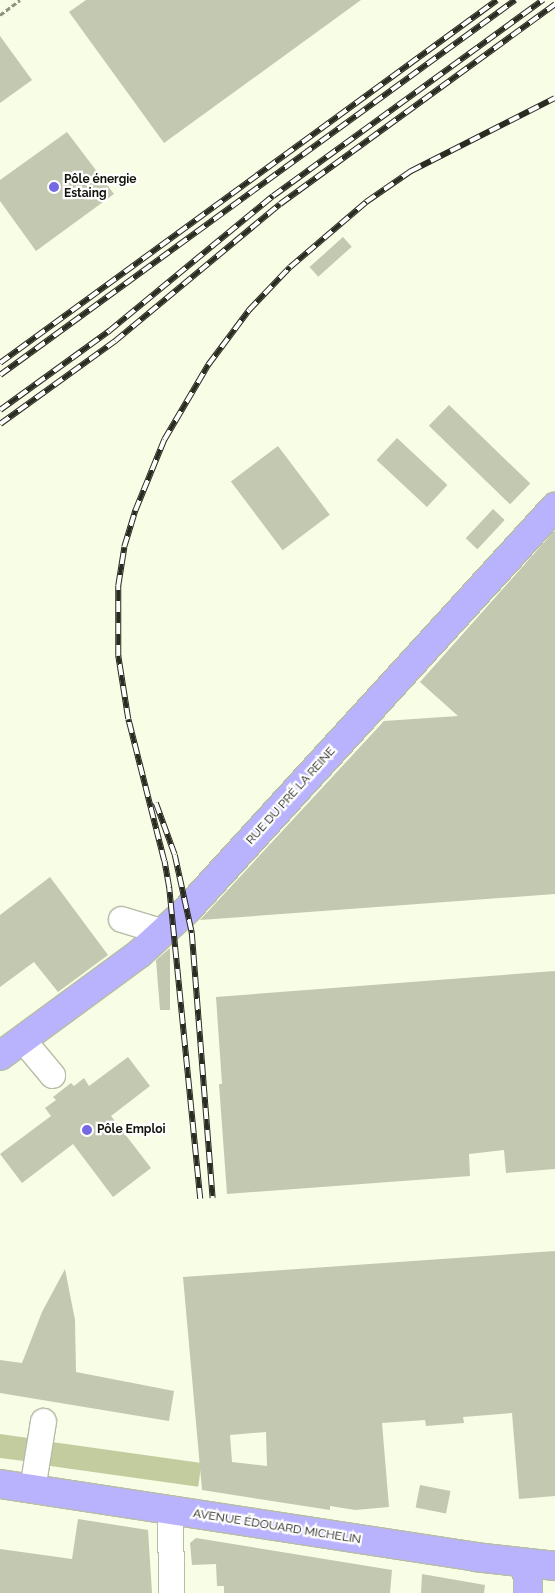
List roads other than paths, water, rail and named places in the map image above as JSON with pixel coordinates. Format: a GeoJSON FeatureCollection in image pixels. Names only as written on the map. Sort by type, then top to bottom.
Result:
{"type":"FeatureCollection","features":[{"type":"Feature","properties":{"kind":"main road","name":"RUE DU PRÉ LA REINE"},"geometry":{"type":"LineString","coordinates":[[0,1056],[140,953],[187,910],[555,507]]}},
{"type":"Feature","properties":{"kind":"main road","name":"AVENUE ÉDOUARD MICHELIN"},"geometry":{"type":"LineString","coordinates":[[0,1484],[475,1558],[555,1566]]}},
{"type":"Feature","properties":{"kind":"main road"},"geometry":{"type":"LineString","coordinates":[[527,1564],[528,1593]]}},
{"type":"Feature","properties":{"kind":"street"},"geometry":{"type":"LineString","coordinates":[[121,919],[164,932]]}},
{"type":"Feature","properties":{"kind":"street"},"geometry":{"type":"LineString","coordinates":[[22,1039],[52,1075]]}},
{"type":"Feature","properties":{"kind":"street"},"geometry":{"type":"LineString","coordinates":[[32,1489],[43,1421]]}},
{"type":"Feature","properties":{"kind":"street"},"geometry":{"type":"LineString","coordinates":[[170,1510],[171,1593]]}},
{"type":"Feature","properties":{"kind":"railway"},"geometry":{"type":"LineString","coordinates":[[0,363],[497,0]]}},
{"type":"Feature","properties":{"kind":"railway"},"geometry":{"type":"LineString","coordinates":[[0,375],[515,0]]}},
{"type":"Feature","properties":{"kind":"railway"},"geometry":{"type":"LineString","coordinates":[[0,410],[109,331],[273,196],[543,0]]}},
{"type":"Feature","properties":{"kind":"railway"},"geometry":{"type":"LineString","coordinates":[[0,424],[115,341],[280,204],[555,4]]}},
{"type":"Feature","properties":{"kind":"railway"},"geometry":{"type":"LineString","coordinates":[[200,1199],[169,888],[164,861],[128,719],[118,656],[118,586],[124,547],[135,511],[164,440],[208,365],[249,310],[290,267],[366,202],[411,171],[555,98]]}},
{"type":"Feature","properties":{"kind":"railway"},"geometry":{"type":"LineString","coordinates":[[156,803],[175,855],[192,933],[213,1198]]}},
{"type":"Feature","properties":{"kind":"place","name":"Pôle énergie Estaing"},"geometry":{"type":"Point","coordinates":[54,187]}},
{"type":"Feature","properties":{"kind":"place","name":"Pôle Emploi"},"geometry":{"type":"Point","coordinates":[87,1130]}}]}
